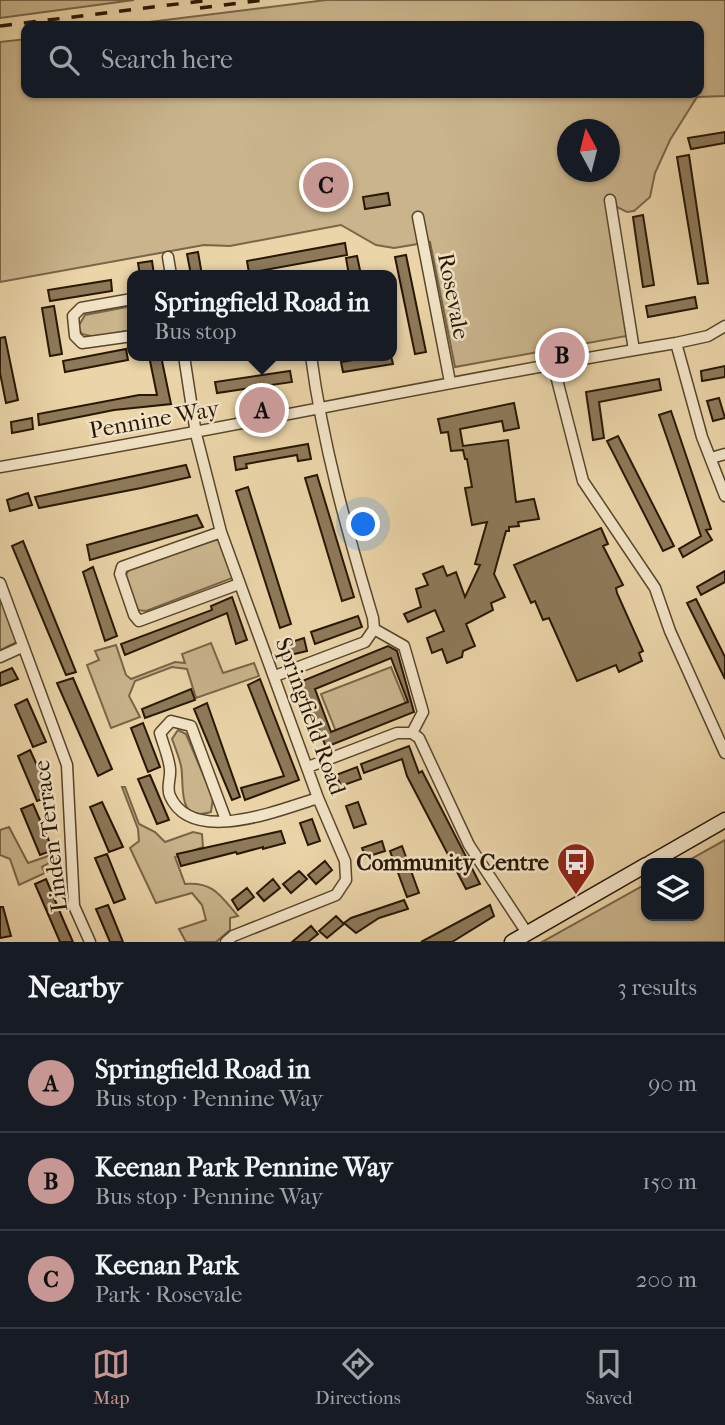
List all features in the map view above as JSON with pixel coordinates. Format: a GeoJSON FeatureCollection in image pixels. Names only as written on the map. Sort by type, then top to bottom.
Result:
{"type":"FeatureCollection","features":[{"type":"Feature","properties":{"kind":"street"},"geometry":{"type":"LineString","coordinates":[[610,200],[634,350]]}},
{"type":"Feature","properties":{"kind":"street","name":"Rosevale"},"geometry":{"type":"LineString","coordinates":[[418,217],[450,382]]}},
{"type":"Feature","properties":{"kind":"street"},"geometry":{"type":"LineString","coordinates":[[168,257],[170,270]]}},
{"type":"Feature","properties":{"kind":"street"},"geometry":{"type":"LineString","coordinates":[[127,300],[81,308],[73,316],[75,336],[82,343],[127,337]]}},
{"type":"Feature","properties":{"kind":"street","name":"Pennine Way"},"geometry":{"type":"LineString","coordinates":[[0,467],[196,434],[318,407],[676,343],[708,336],[725,326]]}},
{"type":"Feature","properties":{"kind":"street"},"geometry":{"type":"LineString","coordinates":[[676,343],[702,437],[725,496]]}},
{"type":"Feature","properties":{"kind":"street","name":"Springfield Road"},"geometry":{"type":"LineString","coordinates":[[185,361],[196,434],[221,532],[318,798],[345,861],[346,880],[336,895],[233,936],[226,942]]}},
{"type":"Feature","properties":{"kind":"street"},"geometry":{"type":"LineString","coordinates":[[312,361],[318,407],[340,508],[374,629],[404,646],[424,712],[412,733]]}},
{"type":"Feature","properties":{"kind":"street"},"geometry":{"type":"LineString","coordinates":[[553,364],[583,481],[656,588],[694,687],[725,753]]}},
{"type":"Feature","properties":{"kind":"street"},"geometry":{"type":"LineString","coordinates":[[711,458],[725,454]]}},
{"type":"Feature","properties":{"kind":"street"},"geometry":{"type":"LineString","coordinates":[[221,532],[122,567],[120,574],[134,615],[139,621],[239,584]]}},
{"type":"Feature","properties":{"kind":"street","name":"Linden Terrace"},"geometry":{"type":"LineString","coordinates":[[0,583],[67,765],[74,906],[90,942]]}},
{"type":"Feature","properties":{"kind":"street"},"geometry":{"type":"LineString","coordinates":[[275,676],[365,642],[374,629]]}},
{"type":"Feature","properties":{"kind":"street"},"geometry":{"type":"LineString","coordinates":[[0,657],[22,647]]}},
{"type":"Feature","properties":{"kind":"street"},"geometry":{"type":"LineString","coordinates":[[226,820],[191,726],[171,722],[160,733],[170,768],[168,793],[179,813],[205,823],[251,819],[318,798]]}},
{"type":"Feature","properties":{"kind":"street"},"geometry":{"type":"LineString","coordinates":[[308,767],[397,733],[412,733],[419,738],[469,845],[527,933]]}},
{"type":"Feature","properties":{"kind":"street"},"geometry":{"type":"LineString","coordinates":[[658,858],[725,820]]}},
{"type":"Feature","properties":{"kind":"street"},"geometry":{"type":"LineString","coordinates":[[512,942],[641,868]]}},
{"type":"Feature","properties":{"kind":"shaded area"},"geometry":{"type":"Polygon","coordinates":[[[0,0],[134,0],[0,18],[0,0]]]}},
{"type":"Feature","properties":{"kind":"shaded area"},"geometry":{"type":"Polygon","coordinates":[[[326,0],[725,0],[725,96],[704,97],[704,21],[157,21],[326,0]]]}},
{"type":"Feature","properties":{"kind":"shaded area"},"geometry":{"type":"Polygon","coordinates":[[[21,40],[21,98],[696,98],[670,140],[655,173],[650,197],[634,211],[627,212],[617,207],[610,209],[632,335],[455,367],[430,242],[394,248],[376,245],[341,225],[230,246],[204,245],[0,282],[0,42],[21,40]]]}},
{"type":"Feature","properties":{"kind":"shaded area"},"geometry":{"type":"Polygon","coordinates":[[[127,307],[127,331],[94,337],[82,334],[78,327],[85,315],[127,307]]]}},
{"type":"Feature","properties":{"kind":"shaded area"},"geometry":{"type":"Polygon","coordinates":[[[221,540],[235,577],[146,611],[137,610],[126,575],[129,569],[221,540]]]}},
{"type":"Feature","properties":{"kind":"shaded area"},"geometry":{"type":"Polygon","coordinates":[[[0,591],[17,642],[0,650],[0,591]]]}},
{"type":"Feature","properties":{"kind":"shaded area"},"geometry":{"type":"Polygon","coordinates":[[[211,643],[223,673],[254,663],[259,676],[196,698],[187,669],[172,667],[135,681],[129,696],[140,717],[111,728],[87,665],[99,660],[95,651],[116,645],[126,675],[131,679],[175,662],[185,663],[182,654],[211,643]]]}},
{"type":"Feature","properties":{"kind":"shaded area"},"geometry":{"type":"Polygon","coordinates":[[[391,667],[407,706],[337,734],[321,694],[391,667]]]}},
{"type":"Feature","properties":{"kind":"shaded area"},"geometry":{"type":"Polygon","coordinates":[[[178,730],[186,734],[213,798],[211,812],[192,812],[184,800],[181,766],[172,739],[178,730]]]}},
{"type":"Feature","properties":{"kind":"shaded area"},"geometry":{"type":"Polygon","coordinates":[[[122,787],[125,787],[139,824],[155,832],[165,842],[193,832],[202,834],[203,847],[175,857],[185,884],[203,885],[216,891],[238,916],[230,918],[230,930],[216,942],[186,942],[179,929],[206,920],[202,905],[192,893],[156,903],[130,848],[139,841],[138,829],[122,787]]]}},
{"type":"Feature","properties":{"kind":"shaded area"},"geometry":{"type":"Polygon","coordinates":[[[9,827],[28,863],[57,853],[60,857],[42,867],[45,873],[19,885],[10,859],[0,855],[0,830],[9,827]]]}},
{"type":"Feature","properties":{"kind":"shaded area"},"geometry":{"type":"Polygon","coordinates":[[[725,840],[725,942],[542,942],[641,887],[641,921],[704,921],[704,858],[693,858],[725,840]]]}},
{"type":"Feature","properties":{"kind":"building"},"geometry":{"type":"Polygon","coordinates":[[[725,132],[725,143],[691,149],[688,138],[725,132]]]}},
{"type":"Feature","properties":{"kind":"building"},"geometry":{"type":"Polygon","coordinates":[[[689,155],[708,283],[698,284],[677,157],[689,155]]]}},
{"type":"Feature","properties":{"kind":"building"},"geometry":{"type":"Polygon","coordinates":[[[388,193],[390,205],[365,209],[363,197],[388,193]]]}},
{"type":"Feature","properties":{"kind":"building"},"geometry":{"type":"Polygon","coordinates":[[[643,215],[654,285],[643,287],[633,217],[643,215]]]}},
{"type":"Feature","properties":{"kind":"building"},"geometry":{"type":"Polygon","coordinates":[[[345,243],[347,255],[265,270],[248,270],[247,261],[345,243]]]}},
{"type":"Feature","properties":{"kind":"building"},"geometry":{"type":"Polygon","coordinates":[[[198,252],[201,270],[190,270],[187,254],[198,252]]]}},
{"type":"Feature","properties":{"kind":"building"},"geometry":{"type":"Polygon","coordinates":[[[406,255],[426,352],[415,354],[395,257],[406,255]]]}},
{"type":"Feature","properties":{"kind":"building"},"geometry":{"type":"Polygon","coordinates":[[[357,256],[360,270],[348,270],[346,258],[357,256]]]}},
{"type":"Feature","properties":{"kind":"building"},"geometry":{"type":"Polygon","coordinates":[[[152,261],[153,270],[139,270],[138,263],[152,261]]]}},
{"type":"Feature","properties":{"kind":"building"},"geometry":{"type":"Polygon","coordinates":[[[111,280],[112,291],[50,301],[48,290],[111,280]]]}},
{"type":"Feature","properties":{"kind":"building"},"geometry":{"type":"Polygon","coordinates":[[[695,297],[697,308],[648,317],[646,306],[695,297]]]}},
{"type":"Feature","properties":{"kind":"building"},"geometry":{"type":"Polygon","coordinates":[[[54,306],[62,354],[50,356],[42,308],[54,306]]]}},
{"type":"Feature","properties":{"kind":"building"},"geometry":{"type":"Polygon","coordinates":[[[5,337],[18,400],[6,403],[0,373],[0,338],[5,337]]]}},
{"type":"Feature","properties":{"kind":"building"},"geometry":{"type":"Polygon","coordinates":[[[126,349],[127,354],[127,360],[65,372],[63,361],[126,349]]]}},
{"type":"Feature","properties":{"kind":"building"},"geometry":{"type":"Polygon","coordinates":[[[150,361],[162,361],[171,404],[114,410],[39,425],[38,414],[139,395],[157,395],[150,361]]]}},
{"type":"Feature","properties":{"kind":"building"},"geometry":{"type":"Polygon","coordinates":[[[392,361],[393,364],[343,372],[341,362],[392,361]]]}},
{"type":"Feature","properties":{"kind":"building"},"geometry":{"type":"Polygon","coordinates":[[[725,366],[725,377],[702,381],[701,371],[725,366]]]}},
{"type":"Feature","properties":{"kind":"building"},"geometry":{"type":"Polygon","coordinates":[[[290,371],[292,382],[217,393],[215,382],[290,371]]]}},
{"type":"Feature","properties":{"kind":"building"},"geometry":{"type":"Polygon","coordinates":[[[659,379],[661,390],[599,402],[604,438],[593,440],[586,392],[659,379]]]}},
{"type":"Feature","properties":{"kind":"building"},"geometry":{"type":"Polygon","coordinates":[[[719,398],[725,418],[713,421],[707,401],[719,398]]]}},
{"type":"Feature","properties":{"kind":"building"},"geometry":{"type":"Polygon","coordinates":[[[514,403],[519,428],[504,431],[502,421],[460,429],[463,446],[508,440],[516,502],[534,499],[539,519],[518,522],[519,526],[509,527],[509,531],[506,531],[494,574],[505,597],[491,603],[493,610],[466,624],[475,646],[463,651],[462,657],[447,663],[442,649],[432,653],[427,638],[444,631],[435,610],[408,622],[404,614],[421,607],[416,589],[428,585],[423,574],[443,566],[447,576],[456,572],[465,597],[480,565],[475,564],[487,522],[472,525],[465,488],[472,487],[467,459],[463,450],[451,451],[448,432],[441,433],[438,419],[514,403]]]}},
{"type":"Feature","properties":{"kind":"building"},"geometry":{"type":"Polygon","coordinates":[[[671,411],[711,529],[706,530],[712,540],[683,557],[679,549],[701,536],[659,415],[671,411]]]}},
{"type":"Feature","properties":{"kind":"building"},"geometry":{"type":"Polygon","coordinates":[[[32,418],[33,429],[12,433],[11,422],[32,418]]]}},
{"type":"Feature","properties":{"kind":"building"},"geometry":{"type":"Polygon","coordinates":[[[618,436],[674,546],[663,551],[607,441],[618,436]]]}},
{"type":"Feature","properties":{"kind":"building"},"geometry":{"type":"Polygon","coordinates":[[[308,444],[311,459],[298,461],[297,455],[246,464],[247,468],[236,470],[234,457],[308,444]]]}},
{"type":"Feature","properties":{"kind":"building"},"geometry":{"type":"Polygon","coordinates":[[[186,465],[190,477],[141,488],[39,508],[35,497],[186,465]]]}},
{"type":"Feature","properties":{"kind":"building"},"geometry":{"type":"Polygon","coordinates":[[[317,475],[354,597],[342,601],[305,478],[317,475]]]}},
{"type":"Feature","properties":{"kind":"building"},"geometry":{"type":"Polygon","coordinates":[[[248,487],[291,624],[280,628],[236,491],[248,487]]]}},
{"type":"Feature","properties":{"kind":"building"},"geometry":{"type":"Polygon","coordinates":[[[28,493],[32,505],[10,511],[7,500],[28,493]]]}},
{"type":"Feature","properties":{"kind":"building"},"geometry":{"type":"Polygon","coordinates":[[[197,515],[203,527],[90,560],[87,545],[197,515]]]}},
{"type":"Feature","properties":{"kind":"building"},"geometry":{"type":"Polygon","coordinates":[[[601,528],[608,544],[603,546],[623,585],[616,588],[617,593],[643,651],[639,653],[642,661],[619,672],[616,665],[577,681],[549,618],[543,620],[535,601],[531,603],[514,565],[601,528]]]}},
{"type":"Feature","properties":{"kind":"building"},"geometry":{"type":"Polygon","coordinates":[[[23,541],[76,672],[66,675],[12,546],[23,541]]]}},
{"type":"Feature","properties":{"kind":"building"},"geometry":{"type":"Polygon","coordinates":[[[93,567],[117,636],[105,641],[83,572],[93,567]]]}},
{"type":"Feature","properties":{"kind":"building"},"geometry":{"type":"Polygon","coordinates":[[[725,571],[725,582],[701,595],[697,587],[725,571]]]}},
{"type":"Feature","properties":{"kind":"building"},"geometry":{"type":"Polygon","coordinates":[[[232,597],[247,640],[236,644],[227,613],[125,655],[121,644],[212,610],[211,606],[232,597]]]}},
{"type":"Feature","properties":{"kind":"building"},"geometry":{"type":"Polygon","coordinates":[[[696,599],[725,657],[725,679],[687,603],[696,599]]]}},
{"type":"Feature","properties":{"kind":"building"},"geometry":{"type":"Polygon","coordinates":[[[358,616],[362,627],[315,644],[311,632],[358,616]]]}},
{"type":"Feature","properties":{"kind":"building"},"geometry":{"type":"Polygon","coordinates":[[[304,638],[307,651],[286,656],[282,645],[304,638]]]}},
{"type":"Feature","properties":{"kind":"building"},"geometry":{"type":"Polygon","coordinates":[[[388,646],[397,651],[414,712],[326,747],[300,682],[388,646]],[[391,658],[315,689],[331,732],[408,702],[391,658]]]}},
{"type":"Feature","properties":{"kind":"building"},"geometry":{"type":"Polygon","coordinates":[[[12,668],[18,679],[0,686],[0,673],[12,668]]]}},
{"type":"Feature","properties":{"kind":"building"},"geometry":{"type":"Polygon","coordinates":[[[73,678],[112,769],[98,776],[57,683],[73,678]]]}},
{"type":"Feature","properties":{"kind":"building"},"geometry":{"type":"Polygon","coordinates":[[[260,679],[299,780],[245,800],[241,788],[284,776],[248,685],[260,679]]]}},
{"type":"Feature","properties":{"kind":"building"},"geometry":{"type":"Polygon","coordinates":[[[191,689],[195,700],[145,718],[142,709],[191,689]]]}},
{"type":"Feature","properties":{"kind":"building"},"geometry":{"type":"Polygon","coordinates":[[[27,699],[46,742],[33,747],[15,705],[27,699]]]}},
{"type":"Feature","properties":{"kind":"building"},"geometry":{"type":"Polygon","coordinates":[[[207,703],[240,797],[232,800],[194,709],[207,703]]]}},
{"type":"Feature","properties":{"kind":"building"},"geometry":{"type":"Polygon","coordinates":[[[143,723],[160,767],[148,772],[131,728],[143,723]]]}},
{"type":"Feature","properties":{"kind":"building"},"geometry":{"type":"Polygon","coordinates":[[[409,746],[419,773],[422,771],[480,884],[466,889],[407,776],[402,759],[364,773],[361,764],[409,746]]]}},
{"type":"Feature","properties":{"kind":"building"},"geometry":{"type":"Polygon","coordinates":[[[30,750],[51,796],[37,801],[18,756],[30,750]]]}},
{"type":"Feature","properties":{"kind":"building"},"geometry":{"type":"Polygon","coordinates":[[[357,767],[361,779],[341,786],[336,775],[357,767]]]}},
{"type":"Feature","properties":{"kind":"building"},"geometry":{"type":"Polygon","coordinates":[[[150,775],[169,820],[157,824],[138,779],[150,775]]]}},
{"type":"Feature","properties":{"kind":"building"},"geometry":{"type":"Polygon","coordinates":[[[102,802],[123,847],[109,852],[90,807],[102,802]]]}},
{"type":"Feature","properties":{"kind":"building"},"geometry":{"type":"Polygon","coordinates":[[[358,802],[366,824],[354,828],[346,806],[358,802]]]}},
{"type":"Feature","properties":{"kind":"building"},"geometry":{"type":"Polygon","coordinates":[[[33,804],[53,850],[40,855],[21,809],[33,804]]]}},
{"type":"Feature","properties":{"kind":"building"},"geometry":{"type":"Polygon","coordinates":[[[312,819],[320,841],[308,845],[300,823],[312,819]]]}},
{"type":"Feature","properties":{"kind":"building"},"geometry":{"type":"Polygon","coordinates":[[[281,831],[285,843],[263,849],[236,852],[181,866],[177,854],[281,831]]]}},
{"type":"Feature","properties":{"kind":"building"},"geometry":{"type":"Polygon","coordinates":[[[382,841],[385,851],[366,857],[362,848],[382,841]]]}},
{"type":"Feature","properties":{"kind":"building"},"geometry":{"type":"Polygon","coordinates":[[[402,846],[419,893],[407,897],[390,851],[402,846]]]}},
{"type":"Feature","properties":{"kind":"building"},"geometry":{"type":"Polygon","coordinates":[[[107,854],[125,899],[114,903],[95,858],[107,854]]]}},
{"type":"Feature","properties":{"kind":"building"},"geometry":{"type":"Polygon","coordinates":[[[325,861],[332,870],[316,884],[308,875],[325,861]]]}},
{"type":"Feature","properties":{"kind":"building"},"geometry":{"type":"Polygon","coordinates":[[[299,871],[307,879],[291,893],[283,884],[299,871]]]}},
{"type":"Feature","properties":{"kind":"building"},"geometry":{"type":"Polygon","coordinates":[[[46,879],[73,942],[60,942],[35,884],[46,879]]]}},
{"type":"Feature","properties":{"kind":"building"},"geometry":{"type":"Polygon","coordinates":[[[273,879],[280,888],[264,901],[257,893],[273,879]]]}},
{"type":"Feature","properties":{"kind":"building"},"geometry":{"type":"Polygon","coordinates":[[[247,888],[254,897],[238,910],[232,900],[247,888]]]}},
{"type":"Feature","properties":{"kind":"building"},"geometry":{"type":"Polygon","coordinates":[[[404,900],[408,909],[379,918],[356,933],[344,923],[351,918],[404,900]]]}},
{"type":"Feature","properties":{"kind":"building"},"geometry":{"type":"Polygon","coordinates":[[[108,905],[123,942],[110,942],[96,909],[108,905]]]}},
{"type":"Feature","properties":{"kind":"building"},"geometry":{"type":"Polygon","coordinates":[[[490,905],[494,916],[452,942],[421,942],[490,905]]]}},
{"type":"Feature","properties":{"kind":"building"},"geometry":{"type":"Polygon","coordinates":[[[0,907],[3,907],[11,936],[0,938],[0,907]]]}},
{"type":"Feature","properties":{"kind":"building"},"geometry":{"type":"Polygon","coordinates":[[[336,916],[344,924],[327,938],[319,931],[336,916]]]}},
{"type":"Feature","properties":{"kind":"building"},"geometry":{"type":"Polygon","coordinates":[[[311,926],[318,934],[308,942],[292,942],[311,926]]]}},
{"type":"Feature","properties":{"kind":"railway"},"geometry":{"type":"LineString","coordinates":[[40,21],[210,0]]}},
{"type":"Feature","properties":{"kind":"railway"},"geometry":{"type":"LineString","coordinates":[[200,8],[263,0]]}},
{"type":"Feature","properties":{"kind":"railway"},"geometry":{"type":"LineString","coordinates":[[0,26],[21,23]]}},
{"type":"Feature","properties":{"kind":"place","name":"Keenan Park"},"geometry":{"type":"Point","coordinates":[326,185]}},
{"type":"Feature","properties":{"kind":"place","name":"Keenan Park Pennine Way"},"geometry":{"type":"Point","coordinates":[562,355]}},
{"type":"Feature","properties":{"kind":"place","name":"Springfield Road in"},"geometry":{"type":"Point","coordinates":[262,410]}},
{"type":"Feature","properties":{"kind":"place","name":"Community Centre"},"geometry":{"type":"Point","coordinates":[576,896]}}]}
